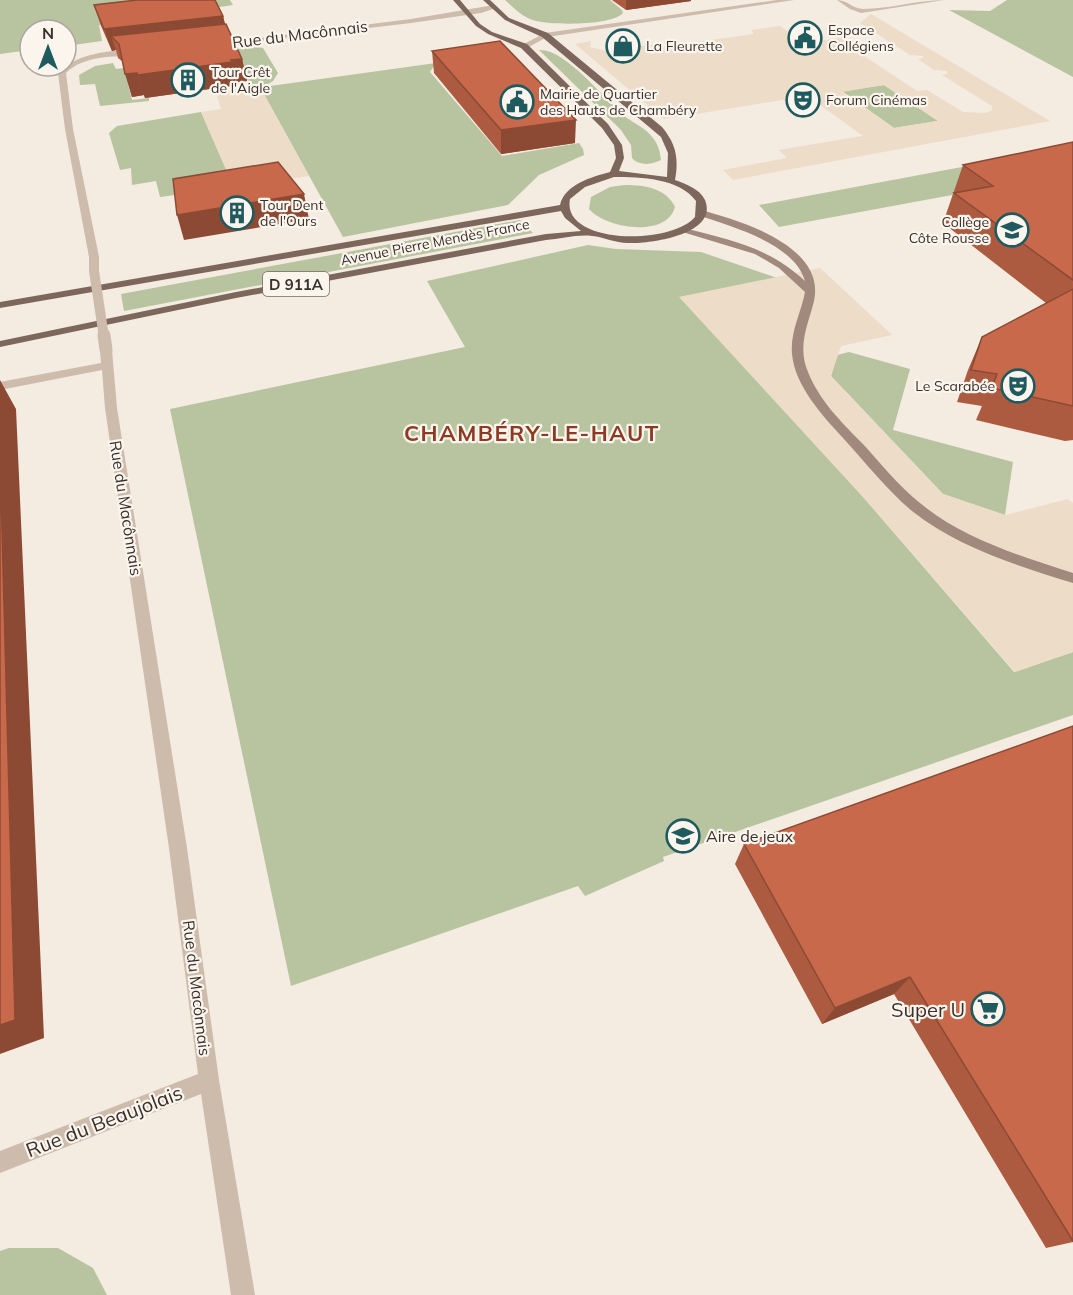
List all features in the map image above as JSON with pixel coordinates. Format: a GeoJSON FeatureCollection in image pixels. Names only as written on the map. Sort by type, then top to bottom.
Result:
{"type":"FeatureCollection","features":[{"type":"Feature","properties":{"kind":"main road"},"geometry":{"type":"LineString","coordinates":[[456,0],[466,13],[490,33],[524,46],[605,126],[618,145],[620,158],[614,174]]}},
{"type":"Feature","properties":{"kind":"main road"},"geometry":{"type":"LineString","coordinates":[[486,0],[507,20],[545,35],[659,129],[672,143],[674,164],[671,180]]}},
{"type":"Feature","properties":{"kind":"main road"},"geometry":{"type":"LineString","coordinates":[[633,174],[671,180],[698,197],[702,205],[702,213],[696,223],[684,231],[665,237],[641,240],[594,233],[569,217],[565,207],[566,198],[578,186],[597,177],[633,174]]}},
{"type":"Feature","properties":{"kind":"main road","name":"Avenue Pierre Mendès France"},"geometry":{"type":"LineString","coordinates":[[0,304],[565,207]]}},
{"type":"Feature","properties":{"kind":"main road"},"geometry":{"type":"LineString","coordinates":[[702,213],[760,233],[790,253],[807,271],[810,278],[810,291],[796,337],[801,370],[815,397],[849,438],[917,507],[951,529],[995,549],[1073,578]]}},
{"type":"Feature","properties":{"kind":"main road"},"geometry":{"type":"LineString","coordinates":[[684,231],[758,252],[783,266],[810,291]]}},
{"type":"Feature","properties":{"kind":"main road","name":"Avenue Pierre Mendès France"},"geometry":{"type":"LineString","coordinates":[[0,344],[236,295],[511,243],[594,233]]}},
{"type":"Feature","properties":{"kind":"street"},"geometry":{"type":"LineString","coordinates":[[524,46],[545,35],[791,0]]}},
{"type":"Feature","properties":{"kind":"street"},"geometry":{"type":"LineString","coordinates":[[840,0],[852,8],[870,11],[941,0]]}},
{"type":"Feature","properties":{"kind":"street","name":"Rue du Macônnais"},"geometry":{"type":"LineString","coordinates":[[204,45],[411,21],[494,7]]}},
{"type":"Feature","properties":{"kind":"street","name":"Rue du Macônnais"},"geometry":{"type":"LineString","coordinates":[[148,51],[92,57],[72,63],[62,73],[69,129],[94,257],[108,365],[110,401],[178,848],[209,1080],[243,1295]]}},
{"type":"Feature","properties":{"kind":"street"},"geometry":{"type":"LineString","coordinates":[[0,386],[108,365]]}},
{"type":"Feature","properties":{"kind":"street","name":"Rue du Beaujolais"},"geometry":{"type":"LineString","coordinates":[[0,1162],[209,1080]]}},
{"type":"Feature","properties":{"kind":"green space"},"geometry":{"type":"Polygon","coordinates":[[[0,0],[230,0],[233,5],[99,25],[102,41],[78,44],[78,18],[18,18],[18,52],[0,54],[0,0]]]}},
{"type":"Feature","properties":{"kind":"green space"},"geometry":{"type":"Polygon","coordinates":[[[505,0],[610,0],[623,13],[617,17],[595,22],[568,24],[544,22],[527,18],[505,0]]]}},
{"type":"Feature","properties":{"kind":"green space"},"geometry":{"type":"Polygon","coordinates":[[[1007,0],[1073,0],[1073,77],[949,10],[990,11],[1007,0]]]}},
{"type":"Feature","properties":{"kind":"green space"},"geometry":{"type":"Polygon","coordinates":[[[263,48],[278,73],[273,81],[263,87],[436,63],[430,72],[502,156],[579,143],[584,155],[539,175],[508,205],[343,237],[260,87],[251,87],[238,61],[126,76],[132,100],[149,98],[149,101],[100,106],[95,84],[80,85],[79,75],[95,66],[113,63],[116,69],[239,54],[238,49],[263,48]]]}},
{"type":"Feature","properties":{"kind":"green space"},"geometry":{"type":"Polygon","coordinates":[[[539,50],[560,57],[572,65],[623,115],[647,131],[656,143],[661,160],[646,164],[632,158],[631,145],[621,130],[539,50]]]}},
{"type":"Feature","properties":{"kind":"green space"},"geometry":{"type":"Polygon","coordinates":[[[884,85],[938,121],[894,128],[842,91],[884,85]]]}},
{"type":"Feature","properties":{"kind":"green space"},"geometry":{"type":"Polygon","coordinates":[[[201,112],[228,174],[205,191],[160,197],[156,181],[132,185],[131,168],[120,170],[109,133],[117,126],[201,112]]]}},
{"type":"Feature","properties":{"kind":"green space"},"geometry":{"type":"Polygon","coordinates":[[[962,167],[990,188],[779,227],[759,205],[962,167]]]}},
{"type":"Feature","properties":{"kind":"green space"},"geometry":{"type":"Polygon","coordinates":[[[625,185],[647,187],[666,196],[675,207],[670,217],[649,227],[635,227],[608,221],[589,209],[591,197],[610,187],[625,185]]]}},
{"type":"Feature","properties":{"kind":"green space"},"geometry":{"type":"Polygon","coordinates":[[[520,220],[533,233],[124,311],[121,294],[520,220]]]}},
{"type":"Feature","properties":{"kind":"green space"},"geometry":{"type":"Polygon","coordinates":[[[588,245],[616,249],[701,252],[777,278],[680,297],[864,498],[1014,672],[1073,652],[1073,715],[663,857],[664,861],[585,896],[578,886],[291,986],[170,409],[465,347],[427,281],[588,245]]]}},
{"type":"Feature","properties":{"kind":"green space"},"geometry":{"type":"Polygon","coordinates":[[[849,352],[910,369],[893,430],[1013,462],[1005,515],[943,494],[831,376],[837,355],[849,352]]]}},
{"type":"Feature","properties":{"kind":"green space"},"geometry":{"type":"Polygon","coordinates":[[[9,1248],[58,1248],[93,1268],[107,1295],[0,1295],[0,1251],[9,1248]]]}},
{"type":"Feature","properties":{"kind":"shaded area"},"geometry":{"type":"Polygon","coordinates":[[[871,14],[1050,121],[733,180],[723,170],[787,158],[779,150],[863,136],[808,96],[664,119],[575,44],[591,41],[590,47],[606,51],[656,44],[660,47],[754,34],[751,30],[780,26],[803,43],[802,45],[846,37],[864,48],[855,50],[917,91],[927,90],[963,112],[986,113],[992,110],[992,106],[942,75],[947,74],[947,71],[934,70],[918,59],[923,56],[910,55],[860,23],[871,14]],[[884,85],[842,92],[894,128],[937,120],[884,85]]]}},
{"type":"Feature","properties":{"kind":"shaded area"},"geometry":{"type":"Polygon","coordinates":[[[259,85],[309,176],[205,191],[228,173],[201,112],[221,109],[216,92],[259,85]]]}},
{"type":"Feature","properties":{"kind":"shaded area"},"geometry":{"type":"Polygon","coordinates":[[[820,268],[892,335],[841,346],[831,376],[943,494],[1005,515],[1068,499],[1073,503],[1073,652],[1015,672],[864,498],[679,297],[820,268]]]}},
{"type":"Feature","properties":{"kind":"building"},"geometry":{"type":"Polygon","coordinates":[[[137,0],[215,0],[223,16],[104,29],[94,5],[137,0]]]}},
{"type":"Feature","properties":{"kind":"building"},"geometry":{"type":"Polygon","coordinates":[[[226,24],[242,59],[138,75],[137,73],[125,74],[119,44],[111,36],[226,24]]]}},
{"type":"Feature","properties":{"kind":"building"},"geometry":{"type":"Polygon","coordinates":[[[500,41],[576,120],[501,130],[432,51],[500,41]]]}},
{"type":"Feature","properties":{"kind":"building"},"geometry":{"type":"Polygon","coordinates":[[[1073,142],[1073,280],[954,193],[993,186],[963,165],[1073,142]]]}},
{"type":"Feature","properties":{"kind":"building"},"geometry":{"type":"Polygon","coordinates":[[[278,162],[304,194],[177,215],[173,179],[278,162]]]}},
{"type":"Feature","properties":{"kind":"building"},"geometry":{"type":"Polygon","coordinates":[[[1073,289],[1073,406],[992,388],[997,374],[971,370],[982,337],[1073,289]]]}},
{"type":"Feature","properties":{"kind":"building"},"geometry":{"type":"Polygon","coordinates":[[[0,452],[15,1020],[0,1025],[0,452]]]}},
{"type":"Feature","properties":{"kind":"building","name":"Super U"},"geometry":{"type":"Polygon","coordinates":[[[1073,726],[1073,1241],[910,977],[835,1008],[744,844],[1073,726]]]}},
{"type":"Feature","properties":{"kind":"place","name":"Espace Collégiens"},"geometry":{"type":"Point","coordinates":[805,38]}},
{"type":"Feature","properties":{"kind":"place","name":"La Fleurette"},"geometry":{"type":"Point","coordinates":[623,46]}},
{"type":"Feature","properties":{"kind":"place","name":"Tour Crêt de l'Aigle"},"geometry":{"type":"Point","coordinates":[188,80]}},
{"type":"Feature","properties":{"kind":"place","name":"Forum Cinémas"},"geometry":{"type":"Point","coordinates":[803,100]}},
{"type":"Feature","properties":{"kind":"place","name":"Mairie de Quartier des Hauts de Chambéry"},"geometry":{"type":"Point","coordinates":[517,102]}},
{"type":"Feature","properties":{"kind":"place","name":"Tour Dent de l'Ours"},"geometry":{"type":"Point","coordinates":[237,213]}},
{"type":"Feature","properties":{"kind":"place","name":"Collège Côte Rousse"},"geometry":{"type":"Point","coordinates":[1012,230]}},
{"type":"Feature","properties":{"kind":"place","name":"Le Scarabée"},"geometry":{"type":"Point","coordinates":[1018,386]}},
{"type":"Feature","properties":{"kind":"place","name":"Aire de jeux"},"geometry":{"type":"Point","coordinates":[683,836]}},
{"type":"Feature","properties":{"kind":"place","name":"Super U"},"geometry":{"type":"Point","coordinates":[988,1009]}},
{"type":"Feature","properties":{"kind":"district","name":"CHAMBÉRY-LE-HAUT"},"geometry":{"type":"Point","coordinates":[532,433]}}]}
